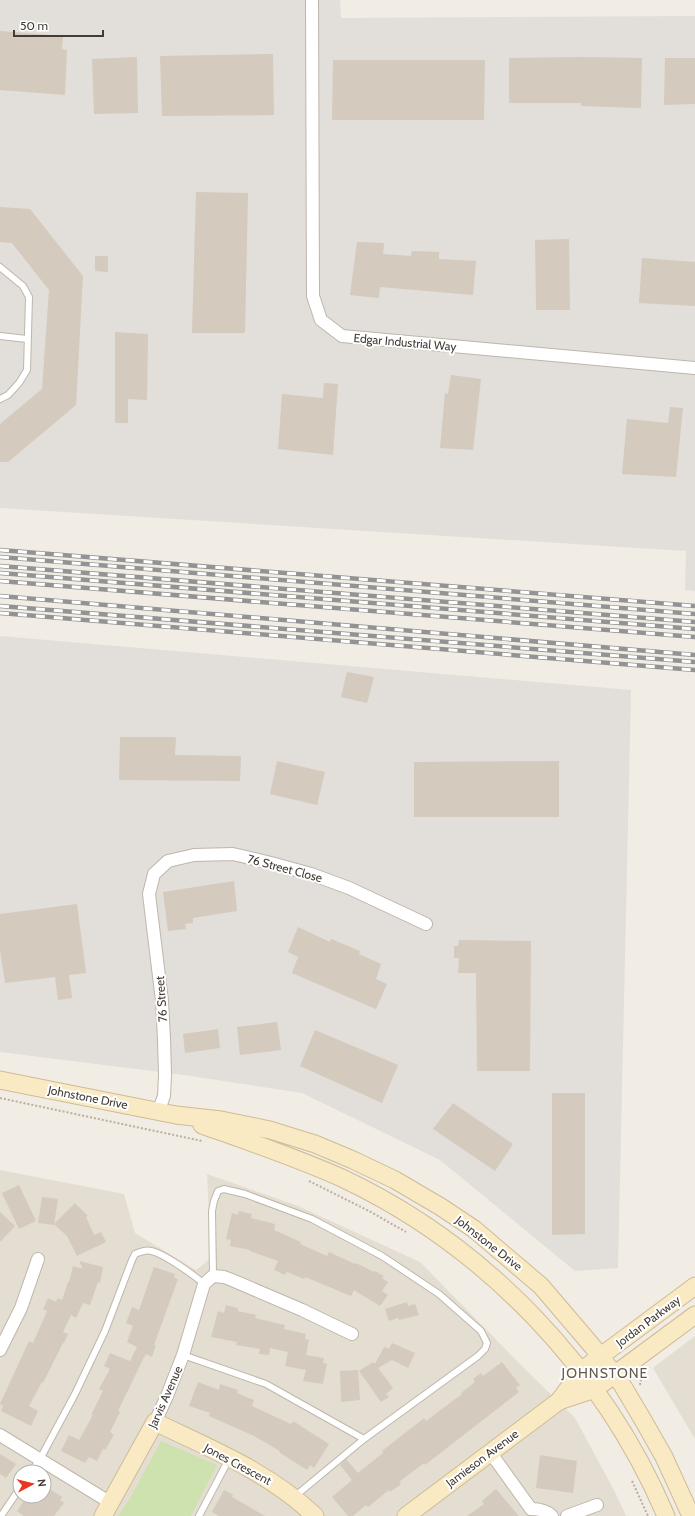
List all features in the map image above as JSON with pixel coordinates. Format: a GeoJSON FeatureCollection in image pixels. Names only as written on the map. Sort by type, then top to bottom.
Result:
{"type":"FeatureCollection","features":[{"type":"Feature","properties":{"kind":"main road","name":"Johnstone Drive"},"geometry":{"type":"LineString","coordinates":[[0,1080],[158,1112],[221,1120],[270,1130],[315,1144],[354,1160],[395,1180],[441,1207],[474,1229],[541,1286],[600,1356],[614,1374],[643,1420],[664,1457],[691,1516]]}},
{"type":"Feature","properties":{"kind":"main road","name":"Johnstone Drive"},"geometry":{"type":"LineString","coordinates":[[176,1115],[290,1156],[344,1179],[395,1207],[447,1240],[483,1268],[553,1336],[582,1370],[639,1458],[666,1516]]}},
{"type":"Feature","properties":{"kind":"main road","name":"Jordan Parkway"},"geometry":{"type":"LineString","coordinates":[[582,1370],[695,1286]]}},
{"type":"Feature","properties":{"kind":"main road","name":"Jordan Parkway"},"geometry":{"type":"LineString","coordinates":[[594,1389],[695,1315]]}},
{"type":"Feature","properties":{"kind":"main road","name":"Jamieson Avenue"},"geometry":{"type":"LineString","coordinates":[[412,1514],[490,1452],[559,1401],[582,1370]]}},
{"type":"Feature","properties":{"kind":"main road","name":"Jamieson Avenue"},"geometry":{"type":"LineString","coordinates":[[559,1401],[594,1389]]}},
{"type":"Feature","properties":{"kind":"main road","name":"Jones Crescent"},"geometry":{"type":"LineString","coordinates":[[155,1422],[229,1457],[275,1483],[315,1516]]}},
{"type":"Feature","properties":{"kind":"main road","name":"Jarvis Avenue"},"geometry":{"type":"LineString","coordinates":[[107,1510],[155,1422]]}},
{"type":"Feature","properties":{"kind":"street","name":"Edgar Industrial Way"},"geometry":{"type":"LineString","coordinates":[[312,0],[313,296],[321,320],[342,336],[695,368]]}},
{"type":"Feature","properties":{"kind":"street","name":"76 Street Close"},"geometry":{"type":"LineString","coordinates":[[151,887],[154,874],[168,861],[194,855],[233,854],[271,862],[311,874],[349,888],[426,924]]}},
{"type":"Feature","properties":{"kind":"street","name":"76 Street"},"geometry":{"type":"LineString","coordinates":[[151,887],[149,894],[162,1001],[165,1074],[164,1096],[158,1112]]}},
{"type":"Feature","properties":{"kind":"street"},"geometry":{"type":"LineString","coordinates":[[0,1350],[21,1308],[38,1259]]}},
{"type":"Feature","properties":{"kind":"street"},"geometry":{"type":"LineString","coordinates":[[204,1284],[215,1276],[232,1280],[302,1310],[352,1334]]}},
{"type":"Feature","properties":{"kind":"street","name":"Jarvis Avenue"},"geometry":{"type":"LineString","coordinates":[[155,1422],[168,1396],[183,1355],[204,1284]]}},
{"type":"Feature","properties":{"kind":"street"},"geometry":{"type":"LineString","coordinates":[[0,1435],[40,1459],[107,1510]]}},
{"type":"Feature","properties":{"kind":"street"},"geometry":{"type":"LineString","coordinates":[[490,1452],[530,1513],[540,1509],[552,1516]]}},
{"type":"Feature","properties":{"kind":"street"},"geometry":{"type":"LineString","coordinates":[[567,1516],[597,1505]]}},
{"type":"Feature","properties":{"kind":"lane"},"geometry":{"type":"LineString","coordinates":[[0,267],[23,286],[29,297],[27,370],[19,383],[8,395],[0,399]]}},
{"type":"Feature","properties":{"kind":"lane"},"geometry":{"type":"LineString","coordinates":[[0,336],[27,339]]}},
{"type":"Feature","properties":{"kind":"lane"},"geometry":{"type":"LineString","coordinates":[[215,1276],[212,1211],[214,1201],[218,1191],[224,1190],[244,1194],[312,1219],[382,1256],[439,1294],[481,1331],[487,1343],[485,1349],[478,1356],[364,1439],[293,1498]]}},
{"type":"Feature","properties":{"kind":"lane"},"geometry":{"type":"LineString","coordinates":[[37,1464],[75,1394],[105,1331],[132,1260],[136,1254],[140,1251],[150,1250],[157,1253],[204,1284]]}},
{"type":"Feature","properties":{"kind":"lane"},"geometry":{"type":"LineString","coordinates":[[183,1355],[266,1384],[364,1439]]}},
{"type":"Feature","properties":{"kind":"lane"},"geometry":{"type":"LineString","coordinates":[[199,1516],[229,1457]]}},
{"type":"Feature","properties":{"kind":"lane"},"geometry":{"type":"LineString","coordinates":[[1,1516],[12,1500]]}},
{"type":"Feature","properties":{"kind":"path"},"geometry":{"type":"LineString","coordinates":[[0,1098],[205,1142]]}},
{"type":"Feature","properties":{"kind":"path"},"geometry":{"type":"LineString","coordinates":[[309,1181],[407,1232]]}},
{"type":"Feature","properties":{"kind":"path"},"geometry":{"type":"LineString","coordinates":[[630,1477],[648,1516]]}},
{"type":"Feature","properties":{"kind":"shaded area"},"geometry":{"type":"Polygon","coordinates":[[[0,0],[340,0],[341,18],[695,16],[695,591],[685,590],[686,551],[0,508],[0,0]]]}},
{"type":"Feature","properties":{"kind":"shaded area"},"geometry":{"type":"Polygon","coordinates":[[[0,636],[631,690],[618,1268],[575,1271],[440,1160],[302,1093],[184,1075],[0,1052],[0,636]]]}},
{"type":"Feature","properties":{"kind":"shaded area"},"geometry":{"type":"Polygon","coordinates":[[[0,1170],[124,1194],[135,1233],[196,1270],[211,1258],[207,1174],[298,1206],[420,1262],[575,1418],[616,1494],[626,1516],[0,1516],[0,1170]]]}},
{"type":"Feature","properties":{"kind":"shaded area"},"geometry":{"type":"Polygon","coordinates":[[[695,1336],[695,1439],[653,1368],[695,1336]]]}},
{"type":"Feature","properties":{"kind":"green space"},"geometry":{"type":"Polygon","coordinates":[[[161,1441],[217,1465],[191,1516],[118,1516],[130,1498],[161,1441]]]}},
{"type":"Feature","properties":{"kind":"building"},"geometry":{"type":"Polygon","coordinates":[[[0,31],[63,36],[62,49],[67,50],[65,95],[0,90],[0,31]]]}},
{"type":"Feature","properties":{"kind":"building"},"geometry":{"type":"Polygon","coordinates":[[[273,54],[274,115],[162,116],[160,56],[273,54]]]}},
{"type":"Feature","properties":{"kind":"building"},"geometry":{"type":"Polygon","coordinates":[[[137,57],[138,113],[94,114],[92,59],[137,57]]]}},
{"type":"Feature","properties":{"kind":"building"},"geometry":{"type":"Polygon","coordinates":[[[509,58],[642,58],[641,108],[581,106],[581,103],[509,103],[509,58]]]}},
{"type":"Feature","properties":{"kind":"building"},"geometry":{"type":"Polygon","coordinates":[[[665,58],[695,58],[695,104],[664,105],[665,58]]]}},
{"type":"Feature","properties":{"kind":"building"},"geometry":{"type":"Polygon","coordinates":[[[333,60],[485,60],[484,120],[332,120],[333,60]]]}},
{"type":"Feature","properties":{"kind":"building"},"geometry":{"type":"Polygon","coordinates":[[[196,192],[248,193],[245,333],[192,333],[196,192]]]}},
{"type":"Feature","properties":{"kind":"building"},"geometry":{"type":"Polygon","coordinates":[[[0,207],[30,209],[83,276],[76,405],[8,462],[0,462],[0,424],[42,389],[49,290],[12,243],[0,242],[0,207]]]}},
{"type":"Feature","properties":{"kind":"building"},"geometry":{"type":"Polygon","coordinates":[[[569,239],[570,310],[536,310],[535,240],[569,239]]]}},
{"type":"Feature","properties":{"kind":"building"},"geometry":{"type":"Polygon","coordinates":[[[357,242],[384,243],[383,254],[411,256],[412,251],[439,252],[439,259],[476,261],[473,295],[380,287],[379,298],[350,295],[357,242]]]}},
{"type":"Feature","properties":{"kind":"building"},"geometry":{"type":"Polygon","coordinates":[[[95,256],[108,256],[108,272],[95,271],[95,256]]]}},
{"type":"Feature","properties":{"kind":"building"},"geometry":{"type":"Polygon","coordinates":[[[642,258],[695,262],[695,306],[639,303],[642,258]]]}},
{"type":"Feature","properties":{"kind":"building"},"geometry":{"type":"Polygon","coordinates":[[[115,332],[148,334],[147,400],[128,399],[128,423],[115,423],[115,332]]]}},
{"type":"Feature","properties":{"kind":"building"},"geometry":{"type":"Polygon","coordinates":[[[451,375],[481,379],[473,450],[440,448],[445,393],[448,394],[451,375]]]}},
{"type":"Feature","properties":{"kind":"building"},"geometry":{"type":"Polygon","coordinates":[[[324,383],[338,384],[333,455],[278,449],[282,394],[323,398],[324,383]]]}},
{"type":"Feature","properties":{"kind":"building"},"geometry":{"type":"Polygon","coordinates":[[[670,407],[683,408],[676,477],[622,474],[627,419],[668,423],[670,407]]]}},
{"type":"Feature","properties":{"kind":"building"},"geometry":{"type":"Polygon","coordinates":[[[347,672],[374,677],[367,703],[341,697],[347,672]]]}},
{"type":"Feature","properties":{"kind":"building"},"geometry":{"type":"Polygon","coordinates":[[[120,737],[176,737],[175,755],[241,756],[240,781],[119,780],[120,737]]]}},
{"type":"Feature","properties":{"kind":"building"},"geometry":{"type":"Polygon","coordinates":[[[277,761],[325,772],[317,805],[270,794],[277,761]]]}},
{"type":"Feature","properties":{"kind":"building"},"geometry":{"type":"Polygon","coordinates":[[[559,761],[559,817],[414,817],[414,762],[559,761]]]}},
{"type":"Feature","properties":{"kind":"building"},"geometry":{"type":"Polygon","coordinates":[[[234,881],[237,911],[193,918],[193,923],[185,924],[186,929],[168,931],[163,892],[234,881]]]}},
{"type":"Feature","properties":{"kind":"building"},"geometry":{"type":"Polygon","coordinates":[[[77,904],[86,973],[69,975],[72,998],[58,1000],[55,977],[5,983],[0,950],[0,914],[77,904]]]}},
{"type":"Feature","properties":{"kind":"building"},"geometry":{"type":"Polygon","coordinates":[[[298,927],[330,942],[331,939],[360,951],[359,954],[381,964],[376,979],[387,984],[376,1009],[292,973],[298,957],[288,952],[298,927]]]}},
{"type":"Feature","properties":{"kind":"building"},"geometry":{"type":"Polygon","coordinates":[[[459,940],[531,941],[530,1071],[477,1071],[476,973],[458,973],[459,958],[454,958],[454,946],[458,946],[459,940]]]}},
{"type":"Feature","properties":{"kind":"building"},"geometry":{"type":"Polygon","coordinates":[[[277,1022],[281,1050],[240,1055],[237,1027],[277,1022]]]}},
{"type":"Feature","properties":{"kind":"building"},"geometry":{"type":"Polygon","coordinates":[[[218,1029],[220,1048],[185,1053],[183,1034],[218,1029]]]}},
{"type":"Feature","properties":{"kind":"building"},"geometry":{"type":"Polygon","coordinates":[[[315,1030],[398,1065],[382,1103],[300,1066],[315,1030]]]}},
{"type":"Feature","properties":{"kind":"building"},"geometry":{"type":"Polygon","coordinates":[[[552,1093],[585,1093],[585,1234],[552,1235],[552,1093]]]}},
{"type":"Feature","properties":{"kind":"building"},"geometry":{"type":"Polygon","coordinates":[[[453,1103],[513,1144],[495,1171],[433,1129],[453,1103]]]}},
{"type":"Feature","properties":{"kind":"building"},"geometry":{"type":"Polygon","coordinates":[[[19,1185],[36,1221],[19,1229],[2,1193],[19,1185]]]}},
{"type":"Feature","properties":{"kind":"building"},"geometry":{"type":"Polygon","coordinates":[[[42,1197],[58,1199],[54,1225],[38,1223],[42,1197]]]}},
{"type":"Feature","properties":{"kind":"building"},"geometry":{"type":"Polygon","coordinates":[[[75,1203],[88,1216],[86,1217],[94,1235],[101,1232],[106,1242],[77,1256],[67,1236],[54,1224],[75,1203]]]}},
{"type":"Feature","properties":{"kind":"building"},"geometry":{"type":"Polygon","coordinates":[[[239,1211],[252,1214],[251,1218],[275,1224],[274,1230],[301,1242],[300,1244],[327,1256],[329,1252],[384,1276],[382,1278],[388,1282],[382,1291],[388,1295],[380,1306],[354,1290],[351,1296],[305,1277],[304,1279],[287,1272],[285,1275],[274,1270],[278,1261],[250,1250],[230,1246],[231,1240],[226,1239],[232,1213],[238,1215],[239,1211]]]}},
{"type":"Feature","properties":{"kind":"building"},"geometry":{"type":"Polygon","coordinates":[[[0,1212],[15,1226],[0,1242],[0,1212]]]}},
{"type":"Feature","properties":{"kind":"building"},"geometry":{"type":"Polygon","coordinates":[[[79,1261],[103,1267],[100,1283],[98,1282],[90,1305],[83,1303],[76,1318],[71,1315],[63,1332],[68,1334],[64,1343],[29,1406],[38,1411],[31,1426],[1,1411],[3,1406],[0,1404],[29,1341],[33,1343],[47,1311],[43,1309],[48,1298],[56,1302],[58,1298],[62,1300],[73,1266],[83,1269],[79,1261]]]}},
{"type":"Feature","properties":{"kind":"building"},"geometry":{"type":"Polygon","coordinates":[[[154,1267],[175,1274],[174,1278],[178,1279],[154,1345],[156,1345],[152,1357],[146,1354],[144,1357],[118,1411],[120,1412],[110,1432],[114,1435],[105,1450],[103,1449],[97,1461],[89,1457],[85,1463],[61,1451],[69,1435],[79,1440],[93,1415],[91,1415],[103,1391],[99,1389],[110,1369],[104,1366],[110,1353],[130,1361],[137,1347],[127,1342],[133,1326],[126,1323],[132,1307],[139,1310],[154,1267]]]}},
{"type":"Feature","properties":{"kind":"building"},"geometry":{"type":"Polygon","coordinates":[[[407,1302],[408,1306],[415,1304],[419,1315],[389,1321],[385,1309],[407,1302]]]}},
{"type":"Feature","properties":{"kind":"building"},"geometry":{"type":"Polygon","coordinates":[[[226,1305],[238,1308],[238,1311],[256,1315],[255,1318],[285,1325],[284,1329],[306,1334],[305,1339],[309,1340],[306,1355],[324,1358],[323,1363],[327,1364],[323,1384],[303,1381],[306,1370],[285,1366],[288,1352],[270,1348],[269,1355],[259,1354],[260,1349],[236,1345],[237,1342],[211,1337],[218,1311],[224,1313],[226,1305]]]}},
{"type":"Feature","properties":{"kind":"building"},"geometry":{"type":"Polygon","coordinates":[[[392,1343],[415,1353],[408,1368],[392,1360],[378,1368],[393,1388],[386,1394],[389,1397],[381,1402],[359,1371],[373,1362],[375,1364],[384,1347],[389,1349],[392,1343]]]}},
{"type":"Feature","properties":{"kind":"building"},"geometry":{"type":"Polygon","coordinates":[[[502,1362],[520,1385],[516,1388],[519,1392],[425,1465],[424,1463],[399,1482],[401,1484],[390,1492],[389,1490],[368,1507],[366,1505],[353,1516],[348,1516],[332,1497],[352,1480],[340,1465],[346,1459],[358,1473],[383,1453],[382,1451],[424,1418],[426,1421],[462,1394],[461,1393],[475,1382],[473,1379],[481,1373],[483,1376],[502,1362]]]}},
{"type":"Feature","properties":{"kind":"building"},"geometry":{"type":"Polygon","coordinates":[[[358,1370],[360,1400],[341,1402],[340,1371],[358,1370]]]}},
{"type":"Feature","properties":{"kind":"building"},"geometry":{"type":"Polygon","coordinates":[[[198,1382],[219,1390],[220,1384],[238,1390],[237,1393],[254,1400],[252,1406],[291,1424],[293,1421],[329,1444],[314,1468],[310,1465],[307,1470],[279,1452],[280,1451],[254,1436],[209,1416],[210,1413],[189,1406],[198,1382]]]}},
{"type":"Feature","properties":{"kind":"building"},"geometry":{"type":"Polygon","coordinates":[[[0,1454],[16,1464],[12,1464],[12,1470],[6,1478],[0,1474],[0,1454]]]}},
{"type":"Feature","properties":{"kind":"building"},"geometry":{"type":"Polygon","coordinates":[[[540,1455],[577,1461],[573,1493],[536,1488],[540,1455]]]}},
{"type":"Feature","properties":{"kind":"building"},"geometry":{"type":"Polygon","coordinates":[[[496,1489],[519,1516],[467,1516],[484,1504],[482,1501],[496,1489]]]}},
{"type":"Feature","properties":{"kind":"building"},"geometry":{"type":"Polygon","coordinates":[[[52,1490],[62,1497],[60,1500],[64,1503],[54,1516],[24,1516],[17,1511],[22,1504],[52,1504],[52,1490]]]}},
{"type":"Feature","properties":{"kind":"building"},"geometry":{"type":"Polygon","coordinates":[[[224,1490],[233,1495],[232,1497],[265,1516],[219,1516],[212,1512],[224,1490]]]}},
{"type":"Feature","properties":{"kind":"railway"},"geometry":{"type":"LineString","coordinates":[[0,550],[695,606]]}},
{"type":"Feature","properties":{"kind":"railway"},"geometry":{"type":"LineString","coordinates":[[0,557],[695,614]]}},
{"type":"Feature","properties":{"kind":"railway"},"geometry":{"type":"LineString","coordinates":[[0,566],[695,622]]}},
{"type":"Feature","properties":{"kind":"railway"},"geometry":{"type":"LineString","coordinates":[[0,573],[695,629]]}},
{"type":"Feature","properties":{"kind":"railway"},"geometry":{"type":"LineString","coordinates":[[0,581],[695,637]]}},
{"type":"Feature","properties":{"kind":"railway"},"geometry":{"type":"LineString","coordinates":[[0,596],[695,655]]}},
{"type":"Feature","properties":{"kind":"railway"},"geometry":{"type":"LineString","coordinates":[[0,606],[695,662]]}},
{"type":"Feature","properties":{"kind":"railway"},"geometry":{"type":"LineString","coordinates":[[0,613],[695,670]]}},
{"type":"Feature","properties":{"kind":"district","name":"JOHNSTONE"},"geometry":{"type":"Point","coordinates":[605,1373]}}]}
